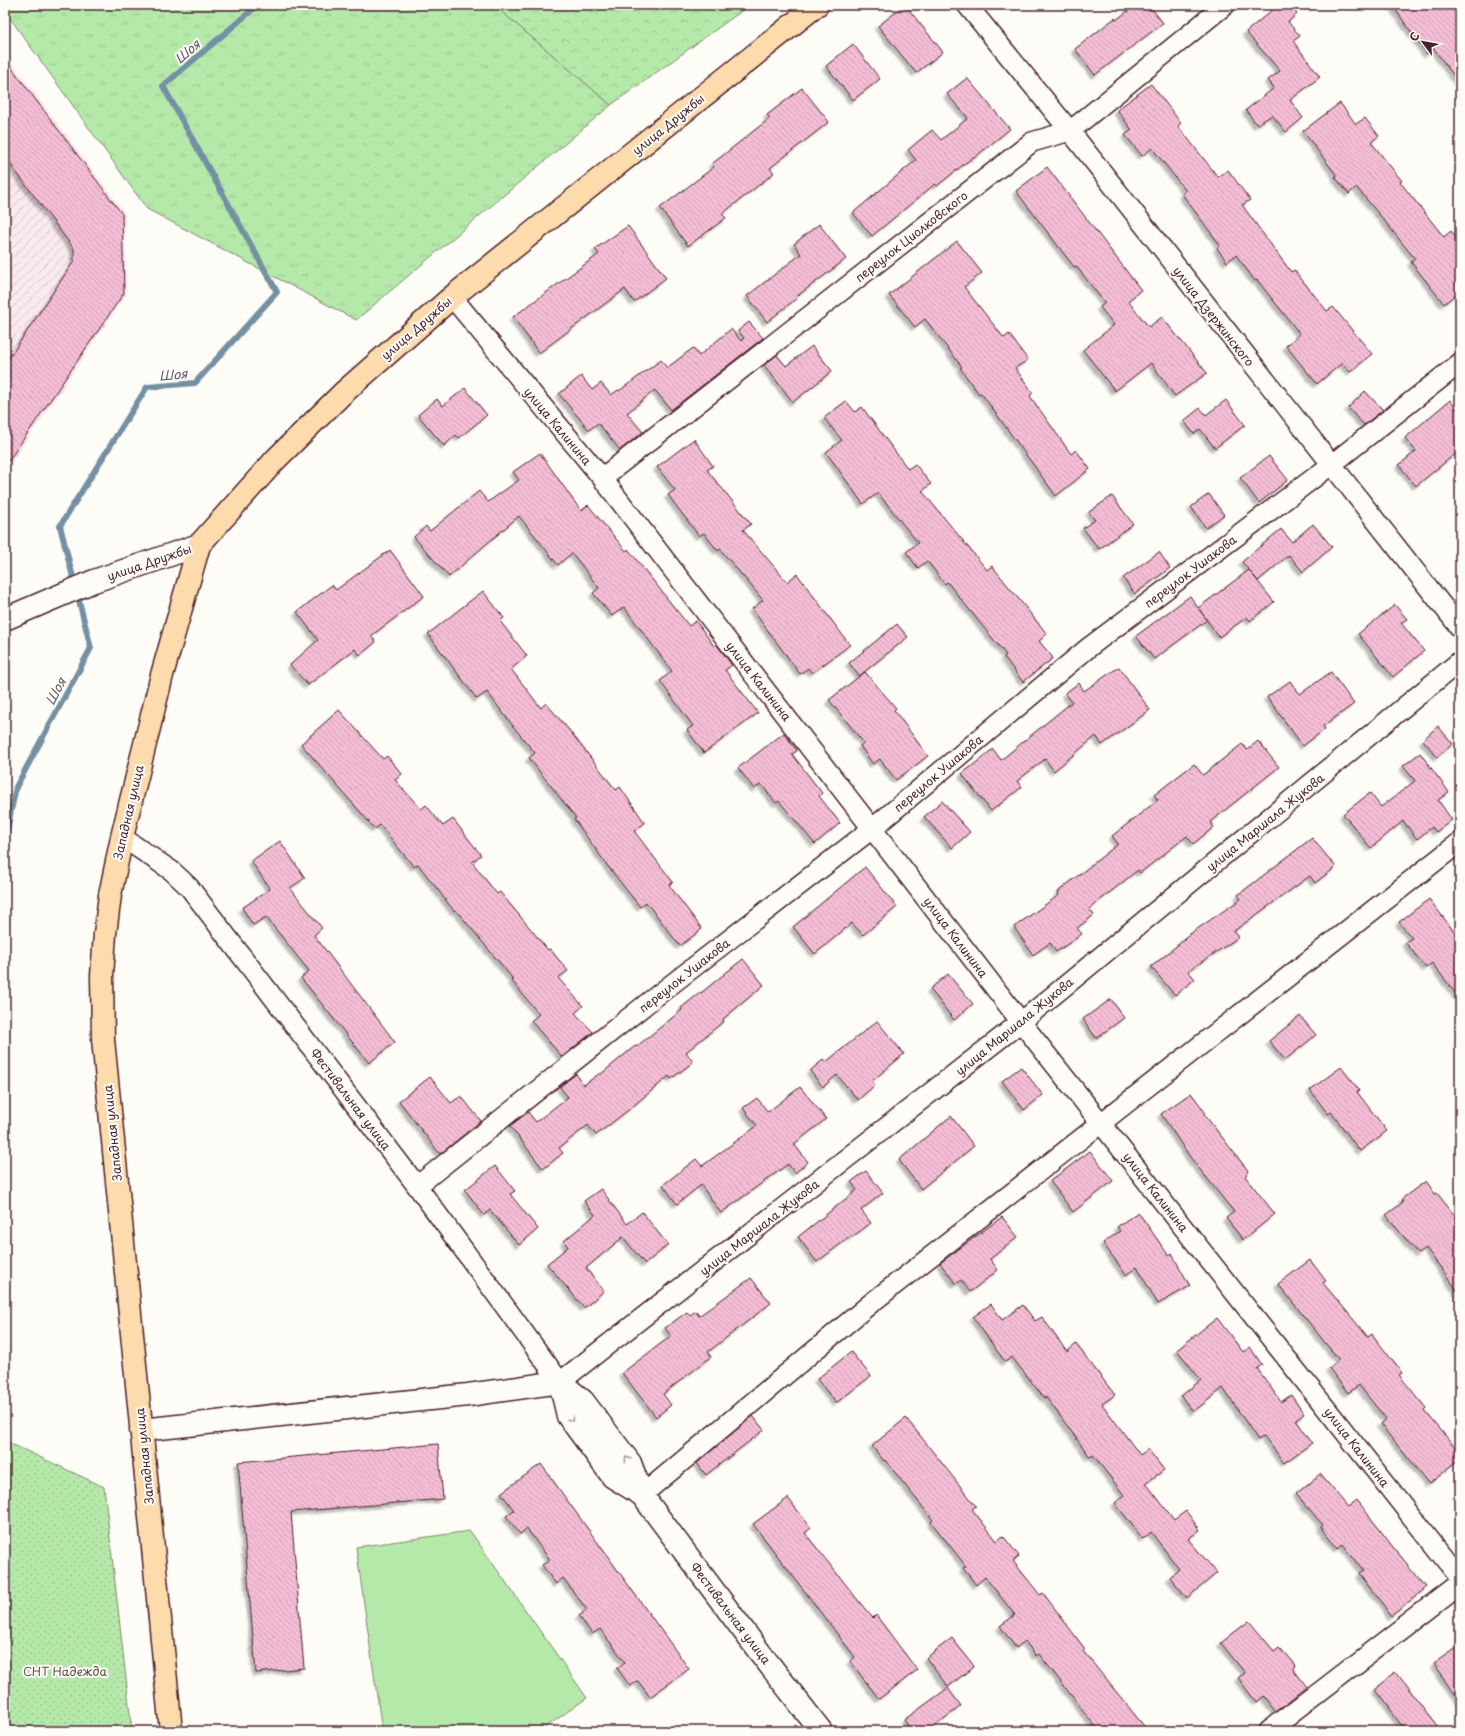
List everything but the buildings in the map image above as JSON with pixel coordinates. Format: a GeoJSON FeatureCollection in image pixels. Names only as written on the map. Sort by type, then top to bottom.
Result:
{"type":"FeatureCollection","features":[{"type":"Feature","properties":{"kind":"main road","name":"улица Дружбы"},"geometry":{"type":"LineString","coordinates":[[199,545],[276,459],[343,393],[452,297],[817,5]]}},
{"type":"Feature","properties":{"kind":"main road","name":"Западная улица"},"geometry":{"type":"LineString","coordinates":[[171,1731],[103,1039],[102,976],[110,895],[122,836],[162,675],[199,545]]}},
{"type":"Feature","properties":{"kind":"street","name":"улица Дзержинского"},"geometry":{"type":"LineString","coordinates":[[967,5],[1070,131],[1460,628]]}},
{"type":"Feature","properties":{"kind":"street","name":"переулок Циолковского"},"geometry":{"type":"LineString","coordinates":[[602,478],[1032,142],[1070,131],[1225,5]]}},
{"type":"Feature","properties":{"kind":"street","name":"улица Калинина"},"geometry":{"type":"LineString","coordinates":[[452,297],[602,478],[1021,1022],[1460,1578]]}},
{"type":"Feature","properties":{"kind":"street","name":"переулок Ушакова"},"geometry":{"type":"LineString","coordinates":[[417,1186],[650,1001],[873,828],[1088,648],[1331,465],[1460,363]]}},
{"type":"Feature","properties":{"kind":"street","name":"улица Дружбы"},"geometry":{"type":"LineString","coordinates":[[5,619],[94,581],[199,545]]}},
{"type":"Feature","properties":{"kind":"street","name":"улица Маршала Жукова"},"geometry":{"type":"LineString","coordinates":[[560,1382],[1021,1022],[1460,661]]}},
{"type":"Feature","properties":{"kind":"street","name":"Фестивальная улица"},"geometry":{"type":"LineString","coordinates":[[122,836],[172,871],[189,887],[417,1186],[560,1382],[568,1416],[613,1478],[642,1495],[758,1650],[821,1731]]}},
{"type":"Feature","properties":{"kind":"street"},"geometry":{"type":"LineString","coordinates":[[642,1495],[870,1304],[1460,842]]}},
{"type":"Feature","properties":{"kind":"street"},"geometry":{"type":"LineString","coordinates":[[141,1430],[468,1395],[560,1382]]}},
{"type":"Feature","properties":{"kind":"street"},"geometry":{"type":"LineString","coordinates":[[1269,1731],[1460,1584]]}},
{"type":"Feature","properties":{"kind":"shaded area"},"geometry":{"type":"Polygon","coordinates":[[[5,54],[125,213],[126,295],[5,472],[5,54]]]}},
{"type":"Feature","properties":{"kind":"green space"},"geometry":{"type":"Polygon","coordinates":[[[5,5],[494,5],[611,105],[356,320],[147,209],[5,11],[5,5]]]}},
{"type":"Feature","properties":{"kind":"green space"},"geometry":{"type":"Polygon","coordinates":[[[494,5],[750,5],[611,105],[494,5]]]}},
{"type":"Feature","properties":{"kind":"green space","name":"СНТ Надежда"},"geometry":{"type":"Polygon","coordinates":[[[5,1441],[104,1487],[132,1731],[5,1731],[5,1441]]]}},
{"type":"Feature","properties":{"kind":"green space"},"geometry":{"type":"Polygon","coordinates":[[[470,1531],[587,1698],[540,1731],[382,1731],[356,1547],[470,1531]]]}},
{"type":"Feature","properties":{"kind":"waterway","name":"Шоя"},"geometry":{"type":"LineString","coordinates":[[5,839],[16,787],[91,648],[60,526],[147,387],[195,383],[277,292],[163,86],[258,5]]}}]}
